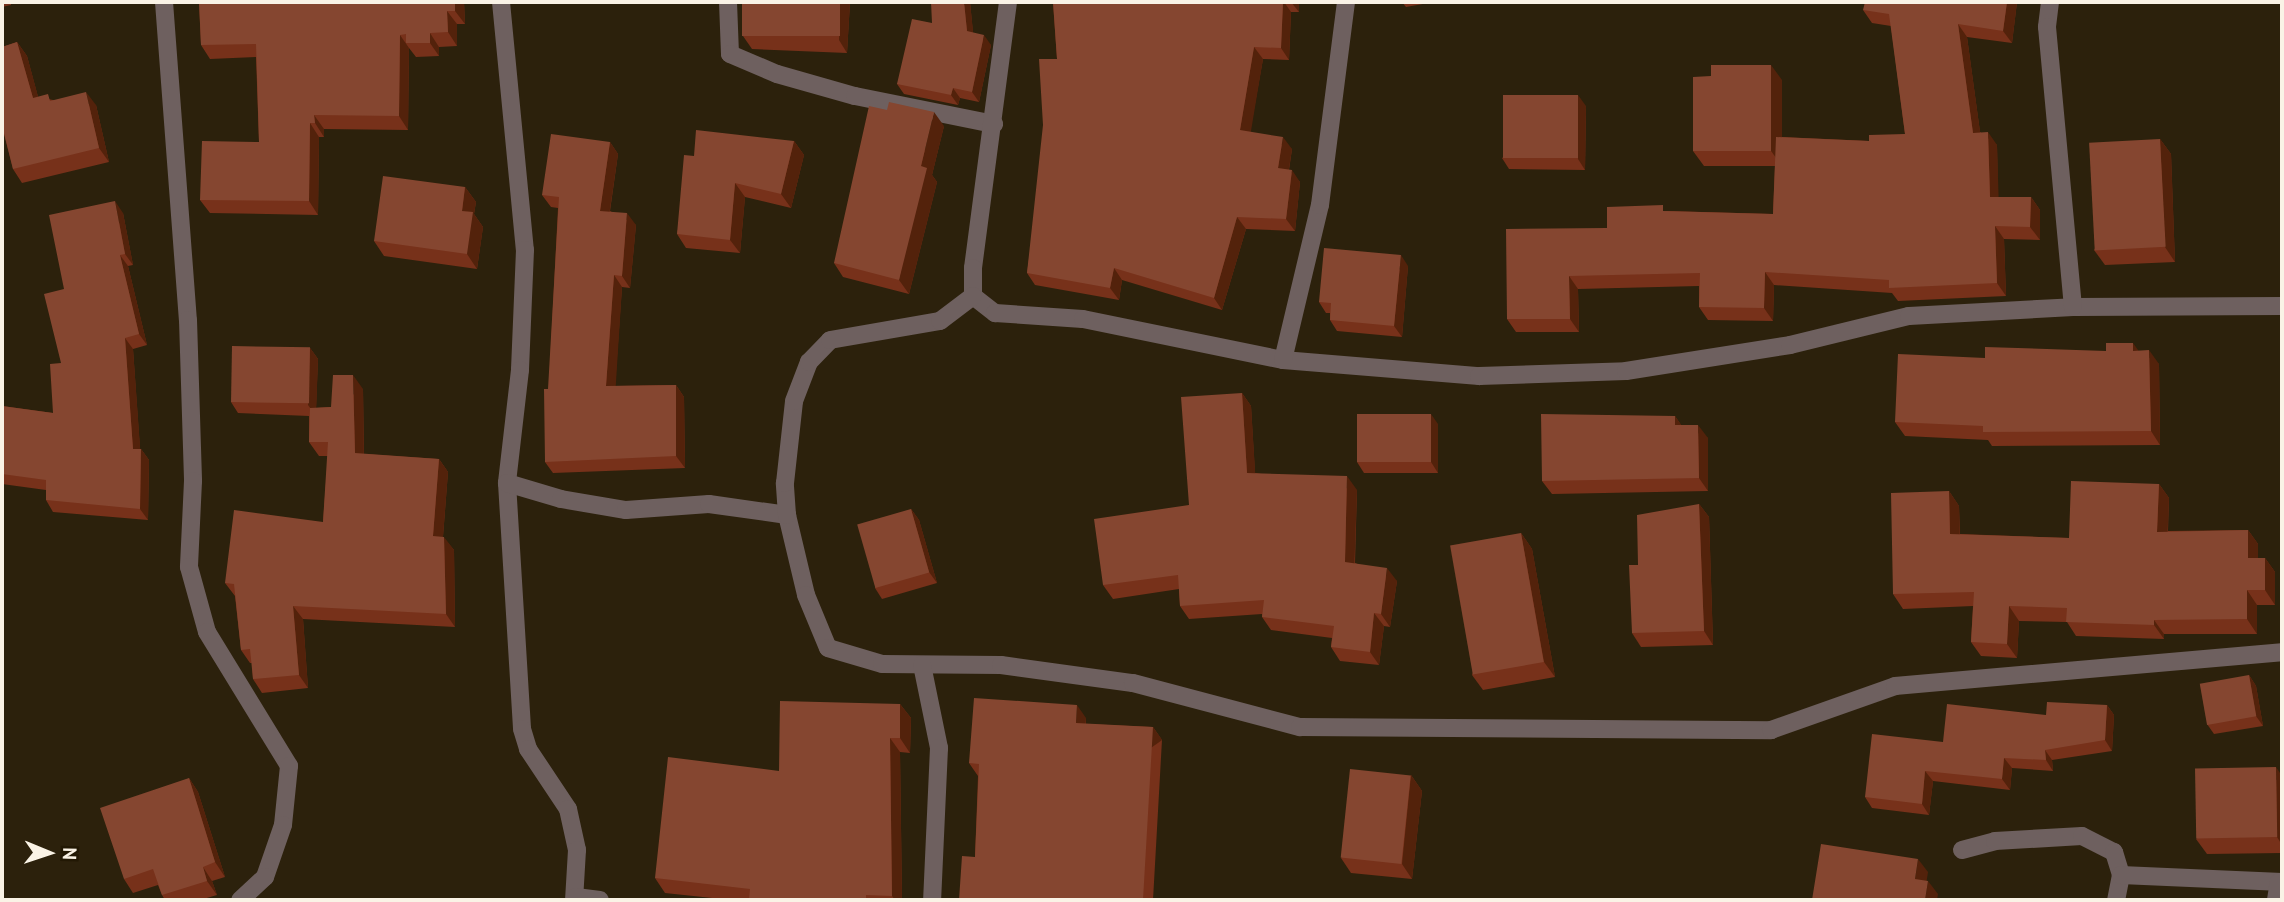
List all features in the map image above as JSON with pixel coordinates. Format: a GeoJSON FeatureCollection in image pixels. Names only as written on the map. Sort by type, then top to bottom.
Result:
{"type":"FeatureCollection","features":[{"type":"Feature","properties":{"kind":"street"},"geometry":{"type":"LineString","coordinates":[[164,2],[188,320],[193,481],[189,567],[207,632],[289,766],[283,825],[265,877],[240,900]]}},
{"type":"Feature","properties":{"kind":"street"},"geometry":{"type":"LineString","coordinates":[[501,2],[525,250],[520,370],[507,483],[522,729],[528,748],[568,809],[577,850],[575,899],[600,900]]}},
{"type":"Feature","properties":{"kind":"street"},"geometry":{"type":"LineString","coordinates":[[728,2],[730,54],[776,74],[855,96],[994,124]]}},
{"type":"Feature","properties":{"kind":"street"},"geometry":{"type":"LineString","coordinates":[[973,296],[973,268],[1009,2]]}},
{"type":"Feature","properties":{"kind":"street"},"geometry":{"type":"LineString","coordinates":[[1283,360],[1320,205],[1346,2]]}},
{"type":"Feature","properties":{"kind":"street"},"geometry":{"type":"LineString","coordinates":[[2050,2],[2047,27],[2073,307]]}},
{"type":"Feature","properties":{"kind":"street"},"geometry":{"type":"LineString","coordinates":[[973,296],[995,313],[1083,319],[1283,360],[1479,376],[1626,371],[1790,345],[1909,316],[2073,307],[2282,306]]}},
{"type":"Feature","properties":{"kind":"street"},"geometry":{"type":"LineString","coordinates":[[973,296],[940,321],[830,340],[809,362],[794,401],[785,483],[787,514],[806,595],[828,648],[882,664],[1000,665],[1132,683],[1300,727],[1772,730],[1895,686],[2282,652]]}},
{"type":"Feature","properties":{"kind":"street"},"geometry":{"type":"LineString","coordinates":[[507,483],[561,499],[626,510],[709,505],[787,514]]}},
{"type":"Feature","properties":{"kind":"street"},"geometry":{"type":"LineString","coordinates":[[922,665],[939,748],[932,900]]}},
{"type":"Feature","properties":{"kind":"street"},"geometry":{"type":"LineString","coordinates":[[1962,850],[1995,841],[2082,836],[2114,852],[2122,875],[2116,900]]}},
{"type":"Feature","properties":{"kind":"street"},"geometry":{"type":"LineString","coordinates":[[2122,875],[2279,888]]}},
{"type":"Feature","properties":{"kind":"building"},"geometry":{"type":"Polygon","coordinates":[[[199,2],[455,2],[455,11],[447,11],[448,32],[430,33],[430,43],[406,43],[406,34],[400,35],[399,116],[314,115],[315,123],[310,123],[309,201],[200,200],[202,141],[259,142],[256,44],[201,45],[199,2]]]}},
{"type":"Feature","properties":{"kind":"building"},"geometry":{"type":"Polygon","coordinates":[[[742,2],[840,2],[840,36],[742,36],[742,2]]]}},
{"type":"Feature","properties":{"kind":"building"},"geometry":{"type":"Polygon","coordinates":[[[931,2],[964,2],[967,31],[984,35],[972,92],[953,88],[951,95],[897,84],[912,19],[932,23],[931,2]]]}},
{"type":"Feature","properties":{"kind":"building"},"geometry":{"type":"Polygon","coordinates":[[[1053,2],[1283,2],[1281,48],[1254,47],[1240,130],[1283,137],[1278,168],[1292,170],[1286,219],[1237,217],[1214,298],[1114,268],[1110,288],[1027,273],[1043,125],[1039,59],[1057,59],[1053,2]]]}},
{"type":"Feature","properties":{"kind":"building"},"geometry":{"type":"Polygon","coordinates":[[[1865,2],[2007,2],[2003,31],[1958,24],[1973,133],[1988,132],[1990,197],[2031,197],[2030,227],[1995,226],[1997,283],[1889,288],[1889,280],[1765,272],[1764,308],[1699,307],[1700,273],[1569,276],[1570,319],[1507,319],[1506,229],[1607,228],[1607,207],[1663,205],[1663,211],[1773,214],[1776,137],[1869,141],[1869,135],[1905,134],[1889,14],[1863,10],[1865,2]]]}},
{"type":"Feature","properties":{"kind":"building"},"geometry":{"type":"Polygon","coordinates":[[[17,42],[33,98],[48,94],[50,101],[86,92],[99,148],[13,169],[2,125],[2,47],[17,42]]]}},
{"type":"Feature","properties":{"kind":"building"},"geometry":{"type":"Polygon","coordinates":[[[1711,65],[1771,65],[1771,151],[1693,151],[1693,77],[1711,76],[1711,65]]]}},
{"type":"Feature","properties":{"kind":"building"},"geometry":{"type":"Polygon","coordinates":[[[1503,95],[1578,95],[1578,158],[1503,158],[1503,95]]]}},
{"type":"Feature","properties":{"kind":"building"},"geometry":{"type":"Polygon","coordinates":[[[889,102],[934,112],[921,166],[927,168],[899,280],[834,263],[869,106],[887,110],[889,102]]]}},
{"type":"Feature","properties":{"kind":"building"},"geometry":{"type":"Polygon","coordinates":[[[696,130],[794,141],[781,194],[735,183],[730,240],[677,234],[684,155],[694,156],[696,130]]]}},
{"type":"Feature","properties":{"kind":"building"},"geometry":{"type":"Polygon","coordinates":[[[551,134],[610,142],[600,211],[627,213],[622,276],[614,275],[606,386],[676,385],[676,456],[545,462],[544,389],[548,389],[559,197],[542,195],[551,134]]]}},
{"type":"Feature","properties":{"kind":"building"},"geometry":{"type":"Polygon","coordinates":[[[2160,139],[2166,247],[2095,251],[2089,143],[2160,139]]]}},
{"type":"Feature","properties":{"kind":"building"},"geometry":{"type":"Polygon","coordinates":[[[383,176],[465,187],[462,211],[473,212],[467,254],[374,241],[383,176]]]}},
{"type":"Feature","properties":{"kind":"building"},"geometry":{"type":"Polygon","coordinates":[[[115,201],[125,254],[120,255],[139,334],[125,338],[133,449],[141,449],[140,509],[46,500],[46,480],[2,474],[2,406],[53,413],[50,364],[61,363],[44,294],[64,289],[49,215],[115,201]]]}},
{"type":"Feature","properties":{"kind":"building"},"geometry":{"type":"Polygon","coordinates":[[[1324,248],[1401,255],[1394,326],[1330,320],[1331,303],[1319,302],[1324,248]]]}},
{"type":"Feature","properties":{"kind":"building"},"geometry":{"type":"Polygon","coordinates":[[[2106,343],[2133,343],[2133,351],[2149,350],[2151,431],[1983,432],[1983,426],[1895,422],[1898,354],[1985,358],[1985,347],[2106,351],[2106,343]]]}},
{"type":"Feature","properties":{"kind":"building"},"geometry":{"type":"Polygon","coordinates":[[[232,346],[310,347],[309,403],[231,402],[232,346]]]}},
{"type":"Feature","properties":{"kind":"building"},"geometry":{"type":"Polygon","coordinates":[[[333,375],[353,375],[355,453],[439,459],[433,536],[444,537],[446,614],[293,606],[299,675],[253,679],[250,649],[241,650],[234,584],[225,583],[234,510],[323,522],[328,442],[309,442],[310,408],[331,407],[333,375]]]}},
{"type":"Feature","properties":{"kind":"building"},"geometry":{"type":"Polygon","coordinates":[[[1242,393],[1247,473],[1347,476],[1345,562],[1387,568],[1381,614],[1374,613],[1370,652],[1331,647],[1334,626],[1262,617],[1264,600],[1180,606],[1178,575],[1103,585],[1094,519],[1189,505],[1181,397],[1242,393]]]}},
{"type":"Feature","properties":{"kind":"building"},"geometry":{"type":"Polygon","coordinates":[[[1357,414],[1431,414],[1431,462],[1357,462],[1357,414]]]}},
{"type":"Feature","properties":{"kind":"building"},"geometry":{"type":"Polygon","coordinates":[[[1541,414],[1675,416],[1675,425],[1698,425],[1699,478],[1542,481],[1541,414]]]}},
{"type":"Feature","properties":{"kind":"building"},"geometry":{"type":"Polygon","coordinates":[[[2071,481],[2159,484],[2157,532],[2248,530],[2248,558],[2265,558],[2265,590],[2247,590],[2247,619],[2154,620],[2154,625],[2066,622],[2067,608],[2009,606],[2007,644],[1971,642],[1974,592],[1893,594],[1891,493],[1949,491],[1950,534],[2069,538],[2071,481]]]}},
{"type":"Feature","properties":{"kind":"building"},"geometry":{"type":"Polygon","coordinates":[[[1699,504],[1704,631],[1632,633],[1629,565],[1638,565],[1637,515],[1699,504]]]}},
{"type":"Feature","properties":{"kind":"building"},"geometry":{"type":"Polygon","coordinates":[[[911,509],[929,572],[875,588],[857,524],[911,509]]]}},
{"type":"Feature","properties":{"kind":"building"},"geometry":{"type":"Polygon","coordinates":[[[1521,533],[1544,662],[1473,675],[1450,546],[1521,533]]]}},
{"type":"Feature","properties":{"kind":"building"},"geometry":{"type":"Polygon","coordinates":[[[2249,675],[2256,716],[2207,725],[2200,684],[2249,675]]]}},
{"type":"Feature","properties":{"kind":"building"},"geometry":{"type":"Polygon","coordinates":[[[974,698],[1077,705],[1076,723],[1153,727],[1143,900],[959,900],[962,856],[975,857],[979,764],[969,763],[974,698]]]}},
{"type":"Feature","properties":{"kind":"building"},"geometry":{"type":"Polygon","coordinates":[[[780,701],[900,704],[900,738],[890,738],[892,896],[866,895],[866,900],[749,900],[750,889],[655,878],[668,757],[779,771],[780,701]]]}},
{"type":"Feature","properties":{"kind":"building"},"geometry":{"type":"Polygon","coordinates":[[[2047,702],[2107,705],[2105,740],[2045,750],[2046,760],[2004,758],[2002,779],[1925,771],[1922,804],[1865,797],[1872,734],[1943,742],[1947,704],[2046,715],[2047,702]]]}},
{"type":"Feature","properties":{"kind":"building"},"geometry":{"type":"Polygon","coordinates":[[[2276,767],[2277,837],[2196,838],[2195,768],[2276,767]]]}},
{"type":"Feature","properties":{"kind":"building"},"geometry":{"type":"Polygon","coordinates":[[[1350,769],[1411,775],[1401,864],[1341,858],[1350,769]]]}},
{"type":"Feature","properties":{"kind":"building"},"geometry":{"type":"Polygon","coordinates":[[[189,778],[215,862],[203,867],[207,881],[162,895],[153,869],[124,879],[100,808],[189,778]]]}},
{"type":"Feature","properties":{"kind":"building"},"geometry":{"type":"Polygon","coordinates":[[[1821,844],[1918,859],[1915,879],[1928,881],[1925,900],[1812,900],[1821,844]]]}}]}
